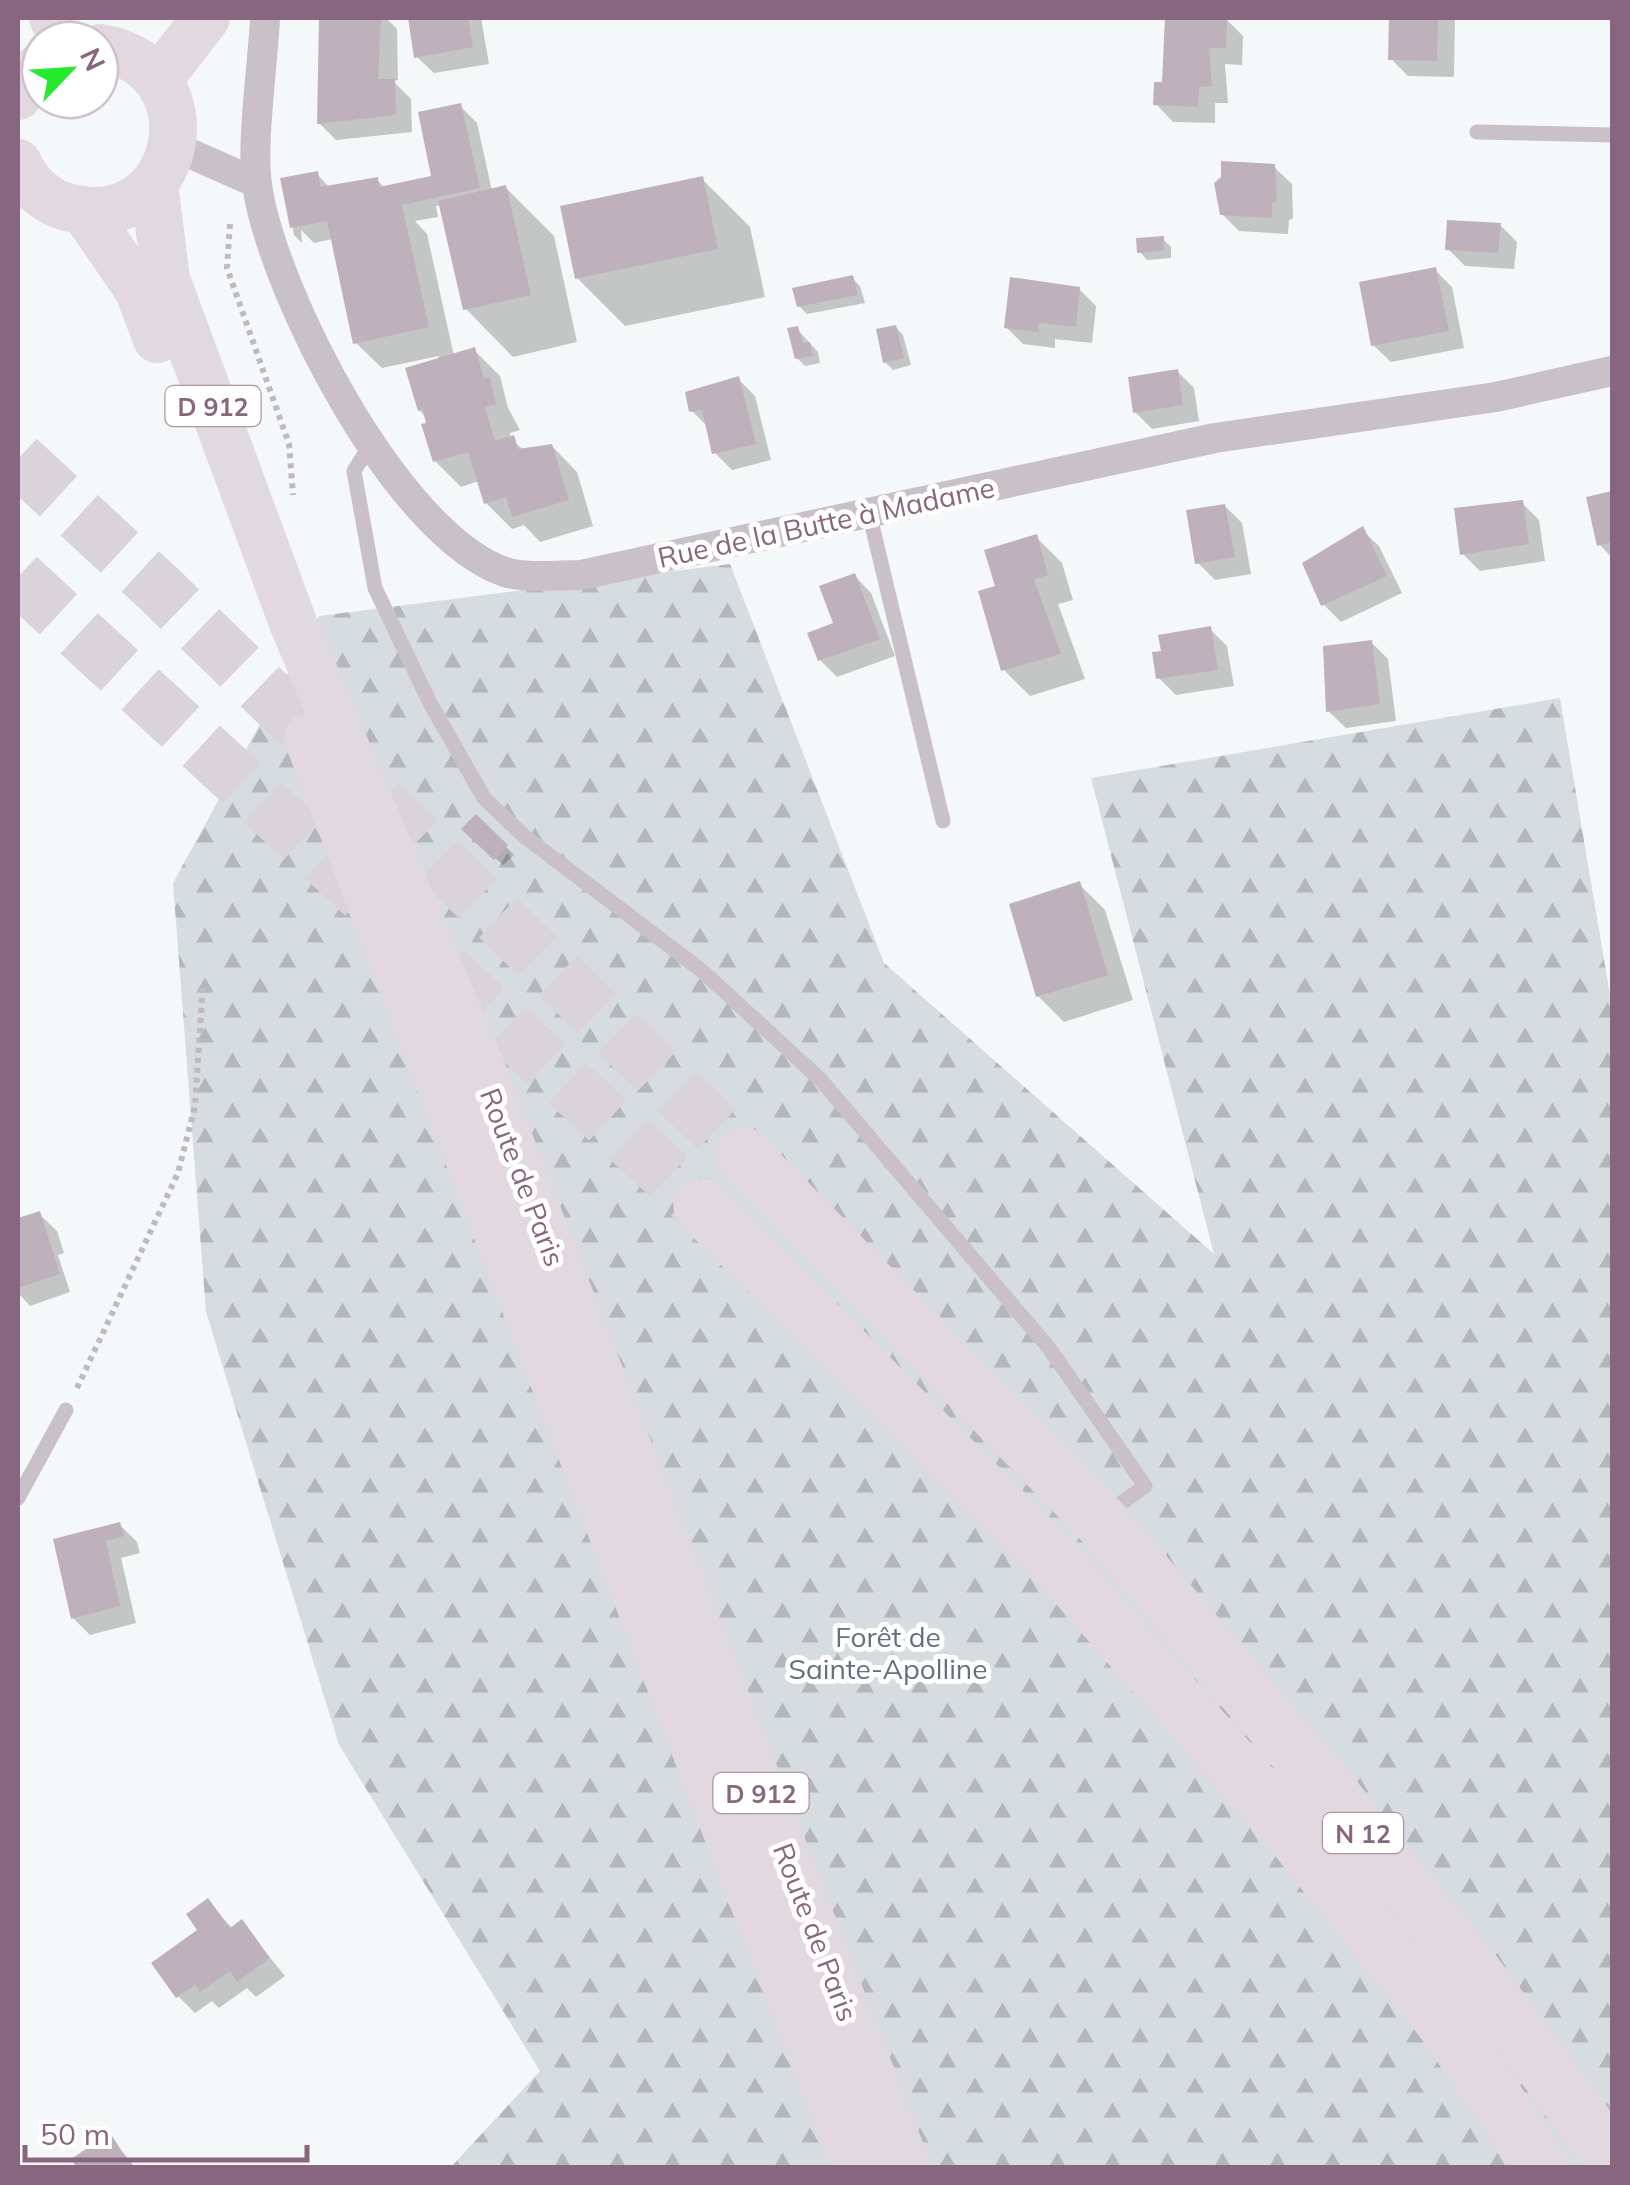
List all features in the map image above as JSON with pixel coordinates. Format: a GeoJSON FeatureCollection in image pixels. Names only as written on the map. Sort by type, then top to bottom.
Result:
{"type":"FeatureCollection","features":[{"type":"Feature","properties":{"kind":"highway","name":"N 12"},"geometry":{"type":"LineString","coordinates":[[743,1155],[1098,1520],[1327,1788],[1477,1976],[1612,2160]]}},
{"type":"Feature","properties":{"kind":"highway","name":"N 12"},"geometry":{"type":"LineString","coordinates":[[701,1206],[1062,1568],[1296,1839],[1444,2023],[1544,2168]]}},
{"type":"Feature","properties":{"kind":"main road"},"geometry":{"type":"LineString","coordinates":[[120,55],[139,62],[158,80],[206,18]]}},
{"type":"Feature","properties":{"kind":"main road","name":"Route de Paris"},"geometry":{"type":"LineString","coordinates":[[158,80],[174,123],[164,165],[166,280],[293,624],[483,1073],[906,2168]]}},
{"type":"Feature","properties":{"kind":"main road"},"geometry":{"type":"LineString","coordinates":[[18,162],[38,192],[60,206],[85,212],[111,210],[135,200],[164,165]]}},
{"type":"Feature","properties":{"kind":"main road","name":"Route de Paris"},"geometry":{"type":"LineString","coordinates":[[85,212],[138,289],[430,1064],[856,2168]]}},
{"type":"Feature","properties":{"kind":"street","name":"Rue de la Butte à Madame"},"geometry":{"type":"LineString","coordinates":[[265,18],[257,183],[278,268],[371,444],[397,485],[445,535],[506,573],[581,576],[1215,438],[1496,397],[1612,371]]}},
{"type":"Feature","properties":{"kind":"street"},"geometry":{"type":"LineString","coordinates":[[164,165],[257,183]]}},
{"type":"Feature","properties":{"kind":"lane"},"geometry":{"type":"LineString","coordinates":[[1477,132],[1612,135]]}},
{"type":"Feature","properties":{"kind":"lane"},"geometry":{"type":"LineString","coordinates":[[371,444],[354,471],[375,588],[430,703],[484,798],[524,836],[737,1002],[820,1079],[894,1164],[1049,1348],[1145,1486],[1098,1520]]}},
{"type":"Feature","properties":{"kind":"lane"},"geometry":{"type":"LineString","coordinates":[[869,513],[943,821]]}},
{"type":"Feature","properties":{"kind":"lane"},"geometry":{"type":"LineString","coordinates":[[18,1498],[66,1410]]}},
{"type":"Feature","properties":{"kind":"path"},"geometry":{"type":"LineString","coordinates":[[66,1410],[178,1173],[195,1106],[203,984]]}},
{"type":"Feature","properties":{"kind":"green space","name":"Forêt de Sainte-Apolline"},"geometry":{"type":"Polygon","coordinates":[[[730,564],[884,963],[1214,1254],[1091,778],[1560,698],[1612,1007],[1612,2167],[451,2167],[540,2071],[339,1745],[206,1312],[173,883],[319,616],[730,564]]]}},
{"type":"Feature","properties":{"kind":"building"},"geometry":{"type":"Polygon","coordinates":[[[319,18],[381,18],[378,79],[395,79],[396,115],[317,124],[319,18]]]}},
{"type":"Feature","properties":{"kind":"building"},"geometry":{"type":"Polygon","coordinates":[[[408,18],[468,18],[473,47],[414,58],[408,18]]]}},
{"type":"Feature","properties":{"kind":"building"},"geometry":{"type":"Polygon","coordinates":[[[1165,18],[1227,18],[1226,48],[1209,48],[1212,86],[1199,87],[1198,107],[1153,105],[1154,82],[1162,82],[1165,18]]]}},
{"type":"Feature","properties":{"kind":"building"},"geometry":{"type":"Polygon","coordinates":[[[1389,18],[1438,18],[1437,61],[1388,60],[1389,18]]]}},
{"type":"Feature","properties":{"kind":"building"},"geometry":{"type":"Polygon","coordinates":[[[461,103],[480,188],[402,205],[429,327],[353,344],[327,221],[290,228],[280,178],[318,171],[320,187],[378,177],[379,187],[431,176],[418,112],[461,103]]]}},
{"type":"Feature","properties":{"kind":"building"},"geometry":{"type":"Polygon","coordinates":[[[1221,161],[1275,164],[1277,202],[1272,203],[1272,218],[1220,215],[1214,183],[1221,177],[1221,161]]]}},
{"type":"Feature","properties":{"kind":"building"},"geometry":{"type":"Polygon","coordinates":[[[703,176],[718,249],[575,279],[560,206],[703,176]]]}},
{"type":"Feature","properties":{"kind":"building"},"geometry":{"type":"Polygon","coordinates":[[[506,185],[531,295],[463,310],[438,201],[506,185]]]}},
{"type":"Feature","properties":{"kind":"building"},"geometry":{"type":"Polygon","coordinates":[[[1447,220],[1501,223],[1498,253],[1445,250],[1447,220]]]}},
{"type":"Feature","properties":{"kind":"building"},"geometry":{"type":"Polygon","coordinates":[[[1164,236],[1164,251],[1137,253],[1136,238],[1164,236]]]}},
{"type":"Feature","properties":{"kind":"building"},"geometry":{"type":"Polygon","coordinates":[[[1436,267],[1449,331],[1371,346],[1359,282],[1436,267]]]}},
{"type":"Feature","properties":{"kind":"building"},"geometry":{"type":"Polygon","coordinates":[[[853,275],[858,295],[797,307],[792,288],[853,275]]]}},
{"type":"Feature","properties":{"kind":"building"},"geometry":{"type":"Polygon","coordinates":[[[1010,277],[1080,287],[1076,327],[1039,323],[1038,332],[1004,328],[1010,277]]]}},
{"type":"Feature","properties":{"kind":"building"},"geometry":{"type":"Polygon","coordinates":[[[896,325],[904,358],[883,363],[876,329],[896,325]]]}},
{"type":"Feature","properties":{"kind":"building"},"geometry":{"type":"Polygon","coordinates":[[[798,326],[803,343],[810,342],[813,356],[795,359],[787,328],[798,326]]]}},
{"type":"Feature","properties":{"kind":"building"},"geometry":{"type":"Polygon","coordinates":[[[475,347],[484,379],[490,377],[496,404],[485,407],[495,441],[514,435],[518,449],[552,444],[569,500],[512,517],[506,497],[484,504],[468,452],[433,462],[421,424],[426,423],[423,410],[418,411],[405,368],[475,347]]]}},
{"type":"Feature","properties":{"kind":"building"},"geometry":{"type":"Polygon","coordinates":[[[1178,369],[1183,405],[1133,413],[1128,377],[1178,369]]]}},
{"type":"Feature","properties":{"kind":"building"},"geometry":{"type":"Polygon","coordinates":[[[739,376],[756,444],[712,454],[702,410],[689,412],[685,392],[739,376]]]}},
{"type":"Feature","properties":{"kind":"building"},"geometry":{"type":"Polygon","coordinates":[[[1612,491],[1612,542],[1597,546],[1586,497],[1612,491]]]}},
{"type":"Feature","properties":{"kind":"building"},"geometry":{"type":"Polygon","coordinates":[[[1523,500],[1529,544],[1460,555],[1454,508],[1523,500]]]}},
{"type":"Feature","properties":{"kind":"building"},"geometry":{"type":"Polygon","coordinates":[[[1225,504],[1235,557],[1195,564],[1186,510],[1225,504]]]}},
{"type":"Feature","properties":{"kind":"building"},"geometry":{"type":"Polygon","coordinates":[[[1363,526],[1387,576],[1321,606],[1302,563],[1363,526]]]}},
{"type":"Feature","properties":{"kind":"building"},"geometry":{"type":"Polygon","coordinates":[[[1037,534],[1048,575],[1034,579],[1061,654],[1001,671],[978,591],[995,586],[984,550],[1037,534]]]}},
{"type":"Feature","properties":{"kind":"building"},"geometry":{"type":"Polygon","coordinates":[[[855,573],[880,639],[818,661],[807,633],[833,623],[819,586],[855,573]]]}},
{"type":"Feature","properties":{"kind":"building"},"geometry":{"type":"Polygon","coordinates":[[[1211,626],[1218,670],[1156,679],[1152,652],[1161,651],[1158,635],[1211,626]]]}},
{"type":"Feature","properties":{"kind":"building"},"geometry":{"type":"Polygon","coordinates":[[[1372,640],[1380,704],[1326,712],[1323,646],[1372,640]]]}},
{"type":"Feature","properties":{"kind":"building"},"geometry":{"type":"Polygon","coordinates":[[[476,814],[508,845],[494,860],[461,829],[476,814]]]}},
{"type":"Feature","properties":{"kind":"building"},"geometry":{"type":"Polygon","coordinates":[[[1080,881],[1108,975],[1036,997],[1009,904],[1080,881]]]}},
{"type":"Feature","properties":{"kind":"building"},"geometry":{"type":"Polygon","coordinates":[[[40,1211],[60,1274],[18,1288],[18,1218],[40,1211]]]}},
{"type":"Feature","properties":{"kind":"building"},"geometry":{"type":"Polygon","coordinates":[[[120,1522],[124,1536],[106,1541],[120,1606],[71,1619],[53,1539],[120,1522]]]}},
{"type":"Feature","properties":{"kind":"building"},"geometry":{"type":"Polygon","coordinates":[[[208,1898],[230,1928],[242,1919],[270,1958],[237,1982],[230,1971],[200,1992],[195,1985],[176,1998],[151,1963],[197,1930],[186,1914],[208,1898]]]}},
{"type":"Feature","properties":{"kind":"building"},"geometry":{"type":"Polygon","coordinates":[[[110,2133],[133,2168],[77,2168],[71,2159],[110,2133]]]}},
{"type":"Feature","properties":{"kind":"tunnel"},"geometry":{"type":"LineString","coordinates":[[18,459],[156,586],[743,1155]]}},
{"type":"Feature","properties":{"kind":"tunnel"},"geometry":{"type":"LineString","coordinates":[[18,577],[701,1206]]}}]}
